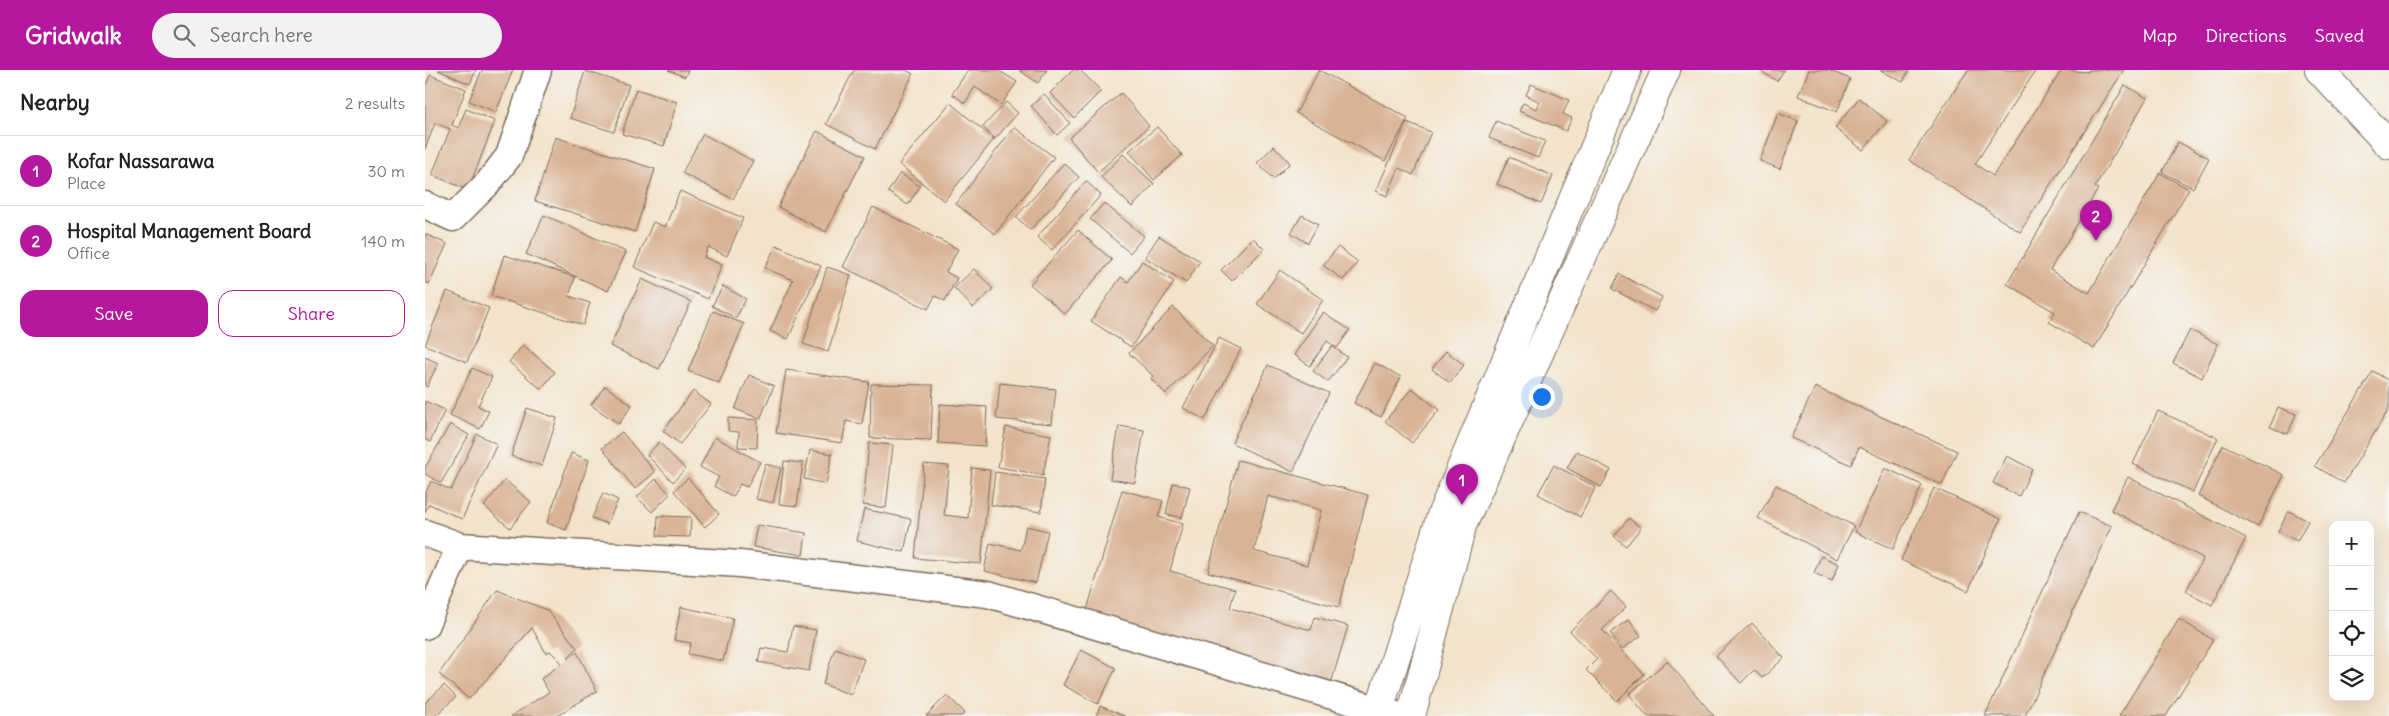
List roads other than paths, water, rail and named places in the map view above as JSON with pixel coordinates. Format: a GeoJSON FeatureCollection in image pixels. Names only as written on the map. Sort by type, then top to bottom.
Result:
{"type":"FeatureCollection","features":[{"type":"Feature","properties":{"kind":"street"},"geometry":{"type":"LineString","coordinates":[[425,206],[453,218],[488,183],[509,156],[538,70]]}},
{"type":"Feature","properties":{"kind":"street"},"geometry":{"type":"LineString","coordinates":[[425,533],[460,546],[740,564],[988,594],[1385,714],[1441,516],[1627,70]]}},
{"type":"Feature","properties":{"kind":"street"},"geometry":{"type":"LineString","coordinates":[[1411,716],[1462,526],[1666,70]]}},
{"type":"Feature","properties":{"kind":"street"},"geometry":{"type":"LineString","coordinates":[[2319,70],[2389,145]]}},
{"type":"Feature","properties":{"kind":"street"},"geometry":{"type":"LineString","coordinates":[[425,626],[460,546]]}},
{"type":"Feature","properties":{"kind":"place","name":"Hospital Management Board"},"geometry":{"type":"Point","coordinates":[2096,241]}},
{"type":"Feature","properties":{"kind":"place","name":"Kofar Nassarawa"},"geometry":{"type":"Point","coordinates":[1462,505]}}]}
